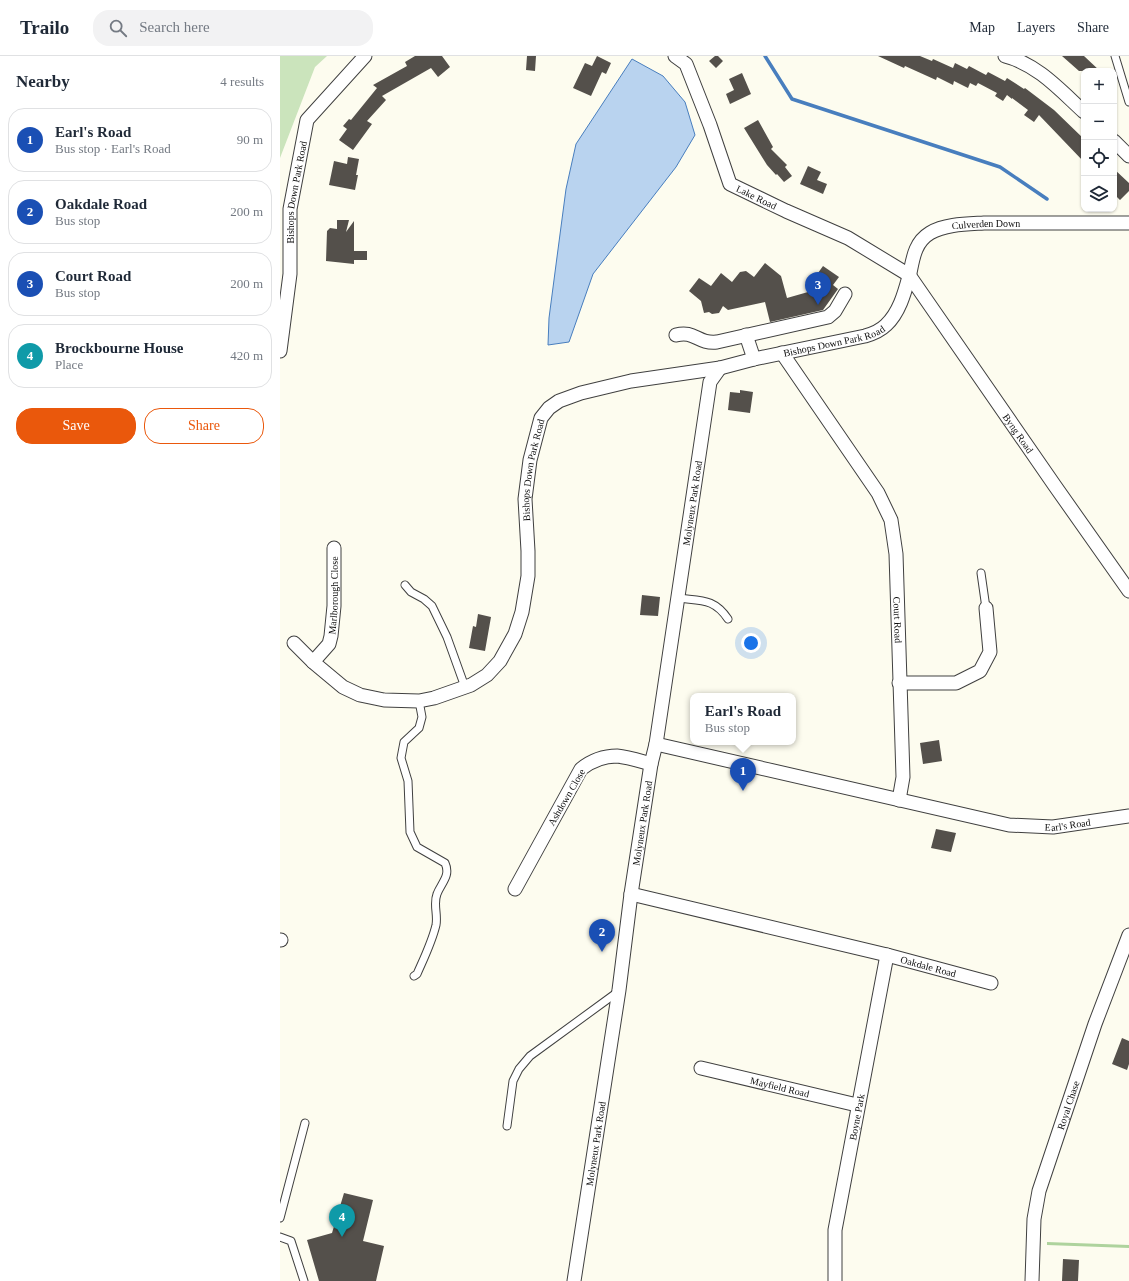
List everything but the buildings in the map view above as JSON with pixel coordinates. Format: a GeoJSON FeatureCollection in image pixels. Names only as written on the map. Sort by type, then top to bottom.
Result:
{"type":"FeatureCollection","features":[{"type":"Feature","properties":{"kind":"street","name":"Bishops Down Park Road"},"geometry":{"type":"LineString","coordinates":[[280,351],[290,274],[290,209],[307,120],[365,56]]}},
{"type":"Feature","properties":{"kind":"street","name":"Lake Road"},"geometry":{"type":"LineString","coordinates":[[675,56],[686,64],[710,125],[730,184],[786,211],[848,238],[909,275]]}},
{"type":"Feature","properties":{"kind":"street"},"geometry":{"type":"LineString","coordinates":[[1005,56],[1022,62],[1038,71],[1081,109]]}},
{"type":"Feature","properties":{"kind":"street"},"geometry":{"type":"LineString","coordinates":[[1117,142],[1127,149]]}},
{"type":"Feature","properties":{"kind":"street","name":"Culverden Down"},"geometry":{"type":"LineString","coordinates":[[898,311],[915,252],[925,237],[938,230],[960,225],[984,223],[1129,223]]}},
{"type":"Feature","properties":{"kind":"street","name":"Byng Road"},"geometry":{"type":"LineString","coordinates":[[909,275],[1129,591]]}},
{"type":"Feature","properties":{"kind":"street"},"geometry":{"type":"LineString","coordinates":[[676,335],[690,334],[708,343],[828,317],[835,311],[845,294]]}},
{"type":"Feature","properties":{"kind":"street","name":"Bishops Down Park Road"},"geometry":{"type":"LineString","coordinates":[[294,643],[313,662],[343,687],[360,695],[384,700],[419,701],[434,698],[465,687],[487,675],[500,661],[515,634],[522,612],[528,576],[525,499],[530,460],[541,418],[550,408],[559,401],[581,393],[631,381],[720,368],[754,359],[864,336],[886,326],[898,311]]}},
{"type":"Feature","properties":{"kind":"street"},"geometry":{"type":"LineString","coordinates":[[746,335],[754,359]]}},
{"type":"Feature","properties":{"kind":"street","name":"Court Road"},"geometry":{"type":"LineString","coordinates":[[782,353],[878,493],[891,520],[896,554],[902,777],[898,800]]}},
{"type":"Feature","properties":{"kind":"street","name":"Molyneux Park Road"},"geometry":{"type":"LineString","coordinates":[[574,1281],[619,990],[631,894],[651,764],[656,744],[710,382],[720,368]]}},
{"type":"Feature","properties":{"kind":"street","name":"Marlborough Close"},"geometry":{"type":"LineString","coordinates":[[313,662],[326,647],[331,636],[334,606],[334,548]]}},
{"type":"Feature","properties":{"kind":"street"},"geometry":{"type":"LineString","coordinates":[[899,683],[956,683],[980,671],[990,652],[986,608]]}},
{"type":"Feature","properties":{"kind":"street","name":"Earl's Road"},"geometry":{"type":"LineString","coordinates":[[656,744],[1009,825],[1053,827],[1129,816]]}},
{"type":"Feature","properties":{"kind":"street","name":"Ashdown Close"},"geometry":{"type":"LineString","coordinates":[[515,889],[581,769],[588,763],[617,756],[651,764]]}},
{"type":"Feature","properties":{"kind":"street","name":"Oakdale Road"},"geometry":{"type":"LineString","coordinates":[[631,894],[887,955],[991,983]]}},
{"type":"Feature","properties":{"kind":"street","name":"Royal Chase"},"geometry":{"type":"LineString","coordinates":[[1032,1281],[1034,1219],[1039,1191],[1095,1024],[1129,935]]}},
{"type":"Feature","properties":{"kind":"street","name":"Boyne Park"},"geometry":{"type":"LineString","coordinates":[[835,1281],[835,1230],[857,1105],[887,955]]}},
{"type":"Feature","properties":{"kind":"street","name":"Mayfield Road"},"geometry":{"type":"LineString","coordinates":[[702,1068],[857,1105]]}},
{"type":"Feature","properties":{"kind":"lane"},"geometry":{"type":"LineString","coordinates":[[1115,56],[1129,102]]}},
{"type":"Feature","properties":{"kind":"lane"},"geometry":{"type":"LineString","coordinates":[[981,573],[986,608]]}},
{"type":"Feature","properties":{"kind":"lane"},"geometry":{"type":"LineString","coordinates":[[404,584],[410,592],[424,599],[432,606],[447,637],[465,687]]}},
{"type":"Feature","properties":{"kind":"lane"},"geometry":{"type":"LineString","coordinates":[[678,598],[713,603],[722,610],[728,619]]}},
{"type":"Feature","properties":{"kind":"lane"},"geometry":{"type":"LineString","coordinates":[[414,976],[417,974],[433,935],[437,917],[435,907],[436,895],[447,874],[445,863],[417,847],[410,832],[408,781],[403,770],[401,758],[404,742],[419,728],[422,717],[419,701]]}},
{"type":"Feature","properties":{"kind":"lane"},"geometry":{"type":"LineString","coordinates":[[507,1126],[513,1081],[519,1069],[530,1056],[619,990]]}},
{"type":"Feature","properties":{"kind":"lane"},"geometry":{"type":"LineString","coordinates":[[280,1218],[305,1123]]}},
{"type":"Feature","properties":{"kind":"lane"},"geometry":{"type":"LineString","coordinates":[[280,1237],[291,1241],[304,1281]]}},
{"type":"Feature","properties":{"kind":"green space"},"geometry":{"type":"Polygon","coordinates":[[[280,56],[327,56],[315,67],[280,158],[280,56]]]}},
{"type":"Feature","properties":{"kind":"green space"},"geometry":{"type":"Polygon","coordinates":[[[1047,1242],[1129,1245],[1129,1248],[1047,1245],[1047,1242]]]}},
{"type":"Feature","properties":{"kind":"water"},"geometry":{"type":"Polygon","coordinates":[[[632,59],[663,76],[685,102],[695,135],[676,167],[593,274],[569,342],[548,345],[549,318],[566,189],[576,144],[632,59]]]}},
{"type":"Feature","properties":{"kind":"waterway"},"geometry":{"type":"LineString","coordinates":[[765,56],[792,99],[1000,167],[1047,199]]}},
{"type":"Feature","properties":{"kind":"place","name":"Court Road"},"geometry":{"type":"Point","coordinates":[818,305]}},
{"type":"Feature","properties":{"kind":"place","name":"Earl's Road"},"geometry":{"type":"Point","coordinates":[743,791]}},
{"type":"Feature","properties":{"kind":"place","name":"Oakdale Road"},"geometry":{"type":"Point","coordinates":[602,952]}},
{"type":"Feature","properties":{"kind":"place","name":"Brockbourne House"},"geometry":{"type":"Point","coordinates":[342,1237]}}]}
